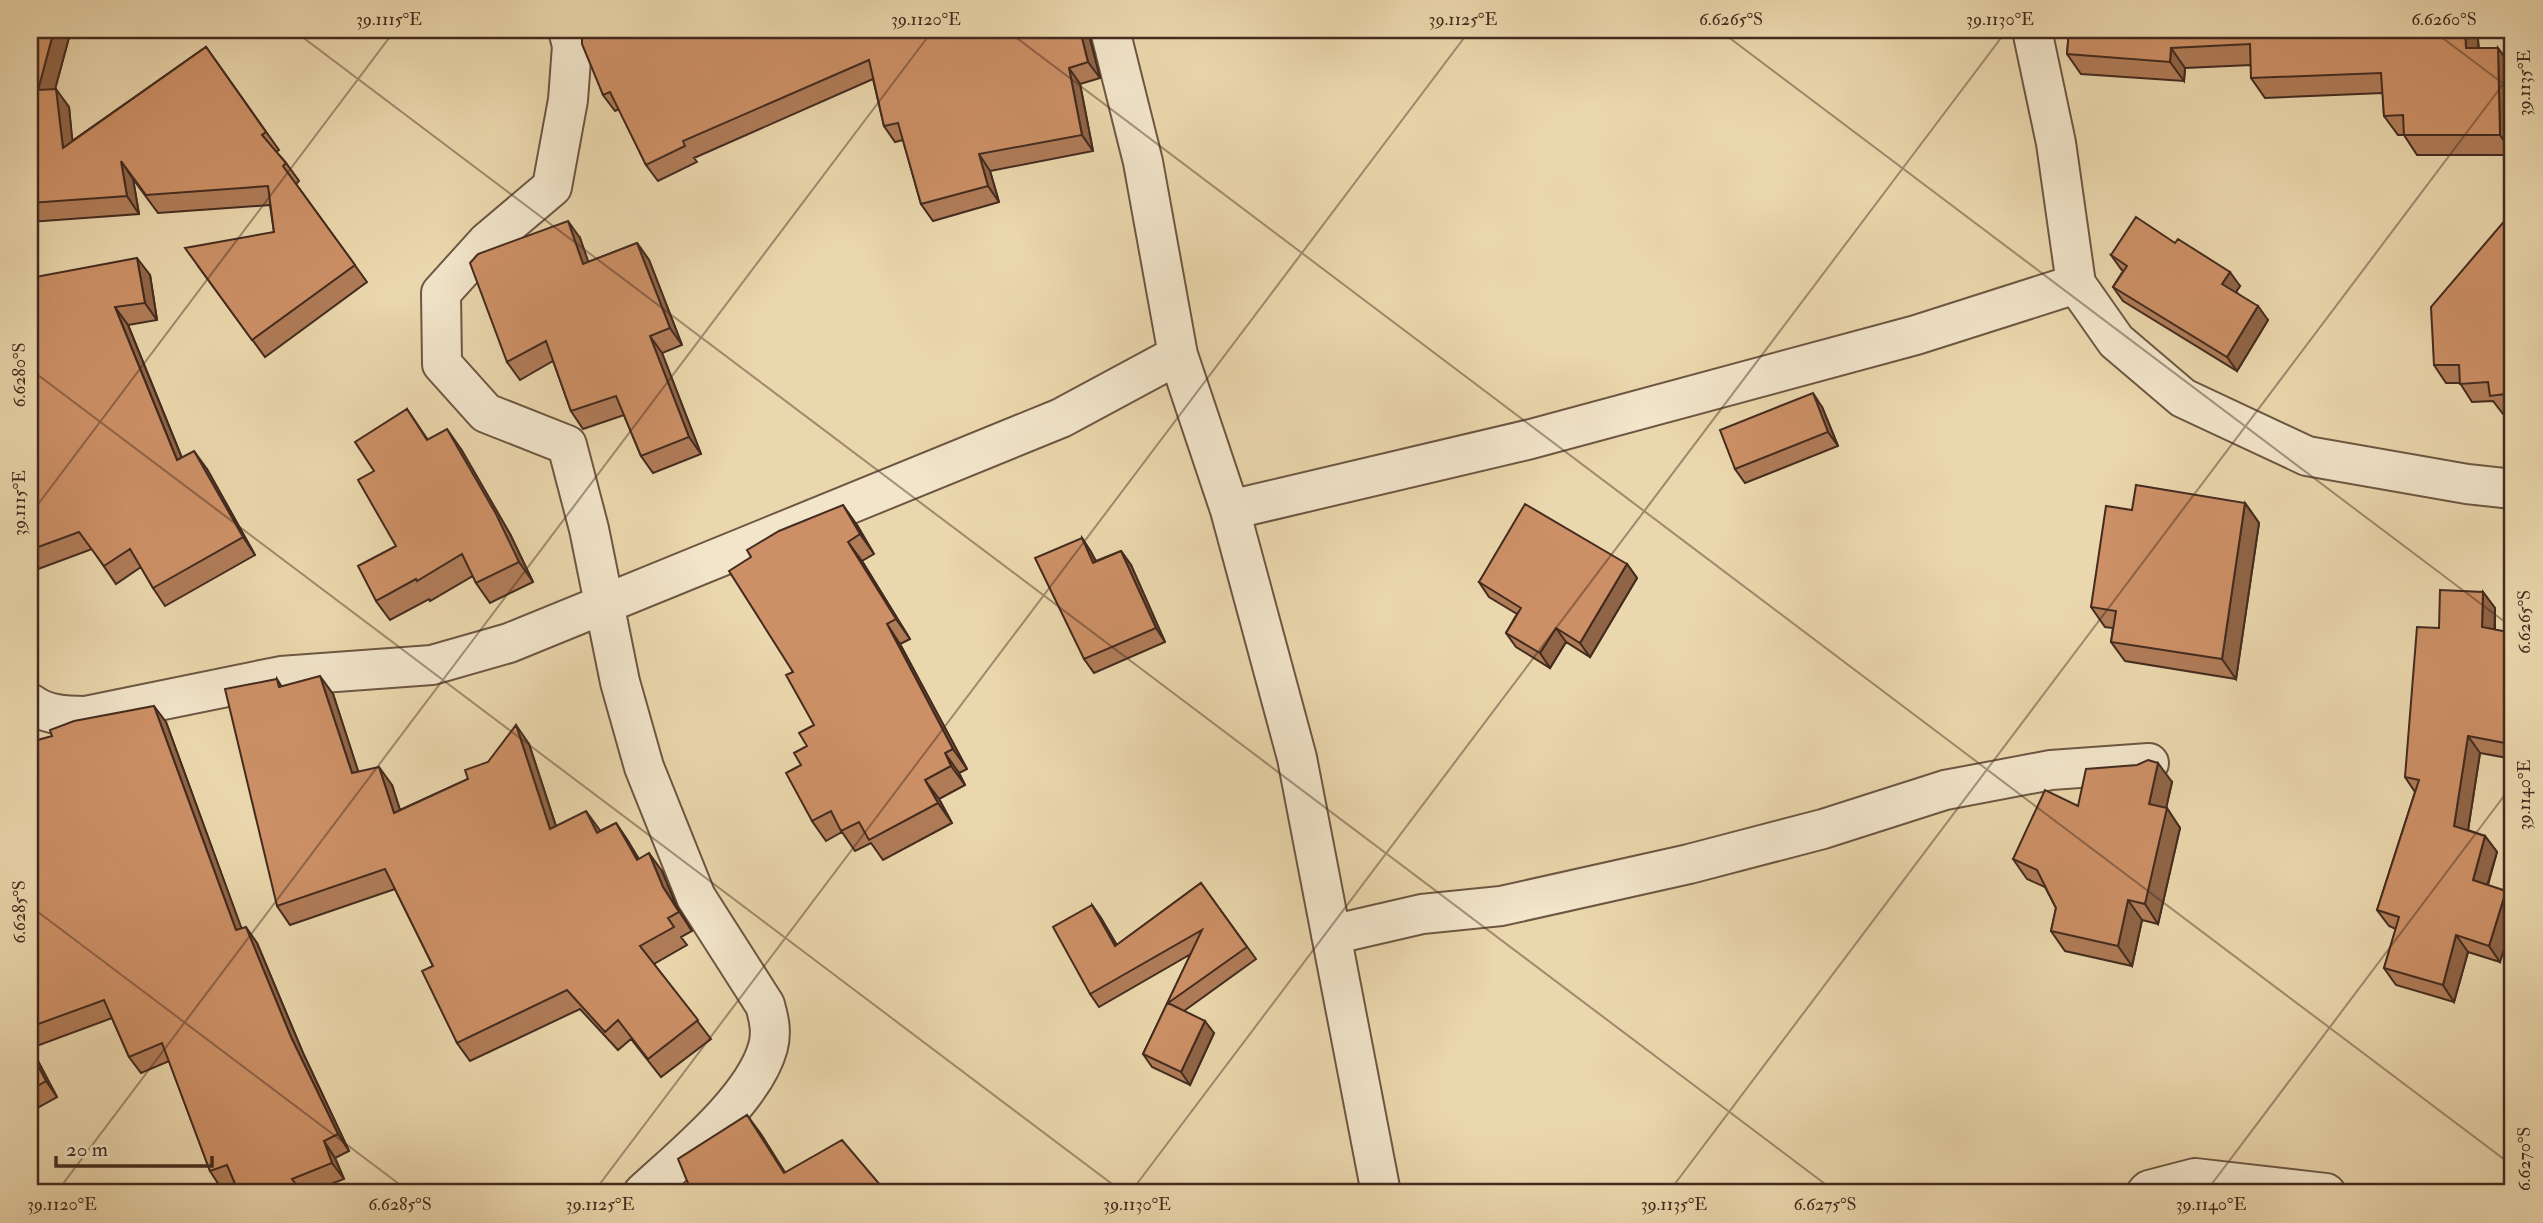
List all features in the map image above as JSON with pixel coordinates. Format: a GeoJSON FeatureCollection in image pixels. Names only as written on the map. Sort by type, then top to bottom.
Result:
{"type":"FeatureCollection","features":[{"type":"Feature","properties":{"kind":"street"},"geometry":{"type":"LineString","coordinates":[[568,30],[572,47],[568,100],[552,187],[487,242],[441,293],[442,364],[486,413],[567,445],[605,603],[620,682],[644,767],[696,897],[765,1004],[770,1025],[768,1047],[752,1082],[702,1138],[643,1193]]}},
{"type":"Feature","properties":{"kind":"street"},"geometry":{"type":"LineString","coordinates":[[1110,30],[1143,162],[1178,355],[1230,510],[1297,758],[1381,1193]]}},
{"type":"Feature","properties":{"kind":"street"},"geometry":{"type":"LineString","coordinates":[[2032,30],[2056,143],[2076,284],[2116,341],[2183,398],[2307,456],[2467,484],[2513,489]]}},
{"type":"Feature","properties":{"kind":"street"},"geometry":{"type":"LineString","coordinates":[[1230,510],[1531,439],[1916,335],[2076,284]]}},
{"type":"Feature","properties":{"kind":"street"},"geometry":{"type":"LineString","coordinates":[[30,703],[37,709],[59,715],[85,716],[281,676],[432,665],[509,643],[1061,418],[1178,355]]}},
{"type":"Feature","properties":{"kind":"street"},"geometry":{"type":"LineString","coordinates":[[1331,935],[1422,914],[1502,906],[1689,864],[1823,829],[1945,790],[2051,770],[2149,763]]}},
{"type":"Feature","properties":{"kind":"street"},"geometry":{"type":"LineString","coordinates":[[2146,1193],[2195,1178],[2326,1193]]}},
{"type":"Feature","properties":{"kind":"building"},"geometry":{"type":"Polygon","coordinates":[[[30,30],[54,30],[38,90],[56,89],[63,148],[206,47],[266,132],[262,135],[286,163],[283,166],[355,265],[252,340],[185,248],[274,232],[268,186],[146,195],[121,161],[127,196],[30,203],[30,30]]]}},
{"type":"Feature","properties":{"kind":"building"},"geometry":{"type":"Polygon","coordinates":[[[589,30],[1080,30],[1088,62],[1069,68],[1082,135],[979,154],[988,186],[921,204],[898,123],[884,126],[869,60],[683,141],[685,146],[646,165],[610,92],[603,95],[582,44],[582,33],[589,30]]]}},
{"type":"Feature","properties":{"kind":"building"},"geometry":{"type":"Polygon","coordinates":[[[2069,30],[2465,30],[2466,48],[2498,48],[2500,135],[2404,135],[2403,115],[2384,116],[2381,73],[2251,78],[2250,44],[2171,48],[2170,62],[2067,54],[2069,30]]]}},
{"type":"Feature","properties":{"kind":"building"},"geometry":{"type":"Polygon","coordinates":[[[2513,211],[2513,393],[2490,396],[2488,382],[2460,384],[2459,365],[2434,365],[2431,307],[2513,211]]]}},
{"type":"Feature","properties":{"kind":"building"},"geometry":{"type":"Polygon","coordinates":[[[2136,217],[2175,243],[2178,239],[2230,272],[2222,284],[2258,306],[2227,357],[2113,287],[2127,266],[2111,255],[2136,217]]]}},
{"type":"Feature","properties":{"kind":"building"},"geometry":{"type":"Polygon","coordinates":[[[568,221],[583,264],[637,243],[670,328],[650,336],[689,437],[641,456],[616,396],[571,411],[546,341],[507,362],[470,263],[478,254],[568,221]]]}},
{"type":"Feature","properties":{"kind":"building"},"geometry":{"type":"Polygon","coordinates":[[[137,258],[145,303],[115,307],[177,460],[194,451],[243,537],[153,588],[130,549],[104,566],[79,532],[30,550],[30,278],[137,258]]]}},
{"type":"Feature","properties":{"kind":"building"},"geometry":{"type":"Polygon","coordinates":[[[1813,393],[1828,432],[1735,469],[1720,430],[1813,393]]]}},
{"type":"Feature","properties":{"kind":"building"},"geometry":{"type":"Polygon","coordinates":[[[407,409],[427,440],[447,429],[496,514],[519,562],[476,583],[462,554],[417,581],[416,579],[376,601],[358,566],[396,546],[358,480],[374,471],[355,442],[407,409]]]}},
{"type":"Feature","properties":{"kind":"building"},"geometry":{"type":"Polygon","coordinates":[[[2136,485],[2245,503],[2222,659],[2111,642],[2116,611],[2091,607],[2106,506],[2132,510],[2136,485]]]}},
{"type":"Feature","properties":{"kind":"building"},"geometry":{"type":"Polygon","coordinates":[[[1525,504],[1627,564],[1580,643],[1556,628],[1540,653],[1506,633],[1521,608],[1479,582],[1525,504]]]}},
{"type":"Feature","properties":{"kind":"building"},"geometry":{"type":"Polygon","coordinates":[[[843,505],[860,534],[848,542],[896,619],[887,624],[953,749],[945,753],[951,766],[925,780],[938,803],[869,840],[859,822],[841,831],[831,811],[812,821],[786,773],[801,765],[794,753],[807,746],[799,733],[814,725],[786,675],[793,672],[729,571],[751,557],[747,550],[779,531],[843,505]]]}},
{"type":"Feature","properties":{"kind":"building"},"geometry":{"type":"Polygon","coordinates":[[[1082,538],[1093,563],[1121,551],[1156,628],[1084,659],[1035,558],[1082,538]]]}},
{"type":"Feature","properties":{"kind":"building"},"geometry":{"type":"Polygon","coordinates":[[[2440,590],[2483,592],[2482,627],[2513,633],[2513,697],[2505,743],[2468,736],[2454,826],[2485,836],[2473,880],[2506,891],[2489,946],[2456,935],[2443,985],[2384,968],[2399,917],[2377,910],[2419,780],[2405,777],[2417,627],[2439,628],[2440,590]]]}},
{"type":"Feature","properties":{"kind":"building"},"geometry":{"type":"Polygon","coordinates":[[[320,676],[352,773],[379,767],[394,813],[468,779],[465,770],[488,762],[516,725],[550,829],[586,811],[597,833],[616,823],[637,860],[649,853],[663,887],[679,912],[668,918],[674,927],[640,946],[698,1020],[648,1059],[618,1020],[605,1032],[567,990],[457,1043],[422,971],[433,966],[385,869],[277,906],[225,689],[277,679],[279,687],[320,676]]]}},
{"type":"Feature","properties":{"kind":"building"},"geometry":{"type":"Polygon","coordinates":[[[154,706],[236,930],[246,927],[291,1037],[338,1134],[324,1141],[332,1163],[292,1179],[302,1193],[239,1193],[227,1165],[210,1171],[162,1043],[129,1057],[104,1000],[30,1027],[30,742],[52,736],[50,730],[74,721],[154,706]]]}},
{"type":"Feature","properties":{"kind":"building"},"geometry":{"type":"Polygon","coordinates":[[[2148,760],[2158,763],[2149,804],[2167,808],[2145,904],[2128,900],[2118,946],[2051,931],[2056,908],[2037,870],[2013,859],[2045,790],[2078,806],[2086,769],[2137,765],[2148,760]]]}},
{"type":"Feature","properties":{"kind":"building"},"geometry":{"type":"Polygon","coordinates":[[[1201,883],[1247,947],[1168,1003],[1205,1021],[1181,1072],[1143,1054],[1202,930],[1090,994],[1053,927],[1092,905],[1115,946],[1201,883]]]}},
{"type":"Feature","properties":{"kind":"building"},"geometry":{"type":"Polygon","coordinates":[[[30,1051],[46,1081],[30,1090],[30,1051]]]}},
{"type":"Feature","properties":{"kind":"building"},"geometry":{"type":"Polygon","coordinates":[[[747,1115],[784,1173],[842,1140],[887,1193],[692,1193],[678,1159],[747,1115]]]}}]}
